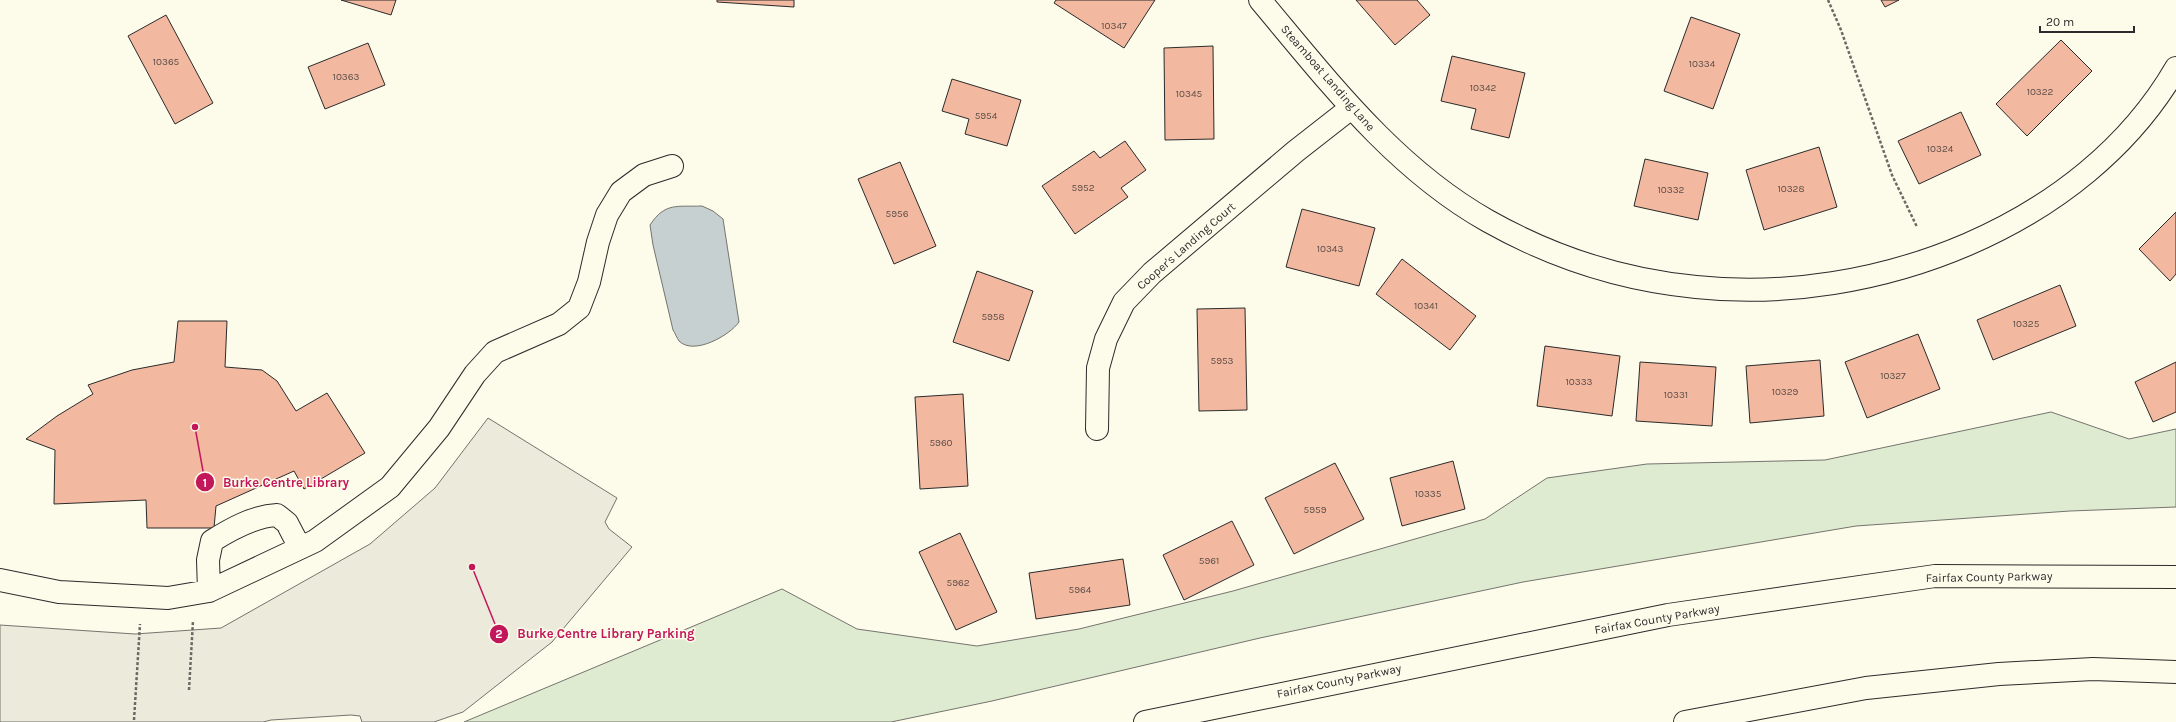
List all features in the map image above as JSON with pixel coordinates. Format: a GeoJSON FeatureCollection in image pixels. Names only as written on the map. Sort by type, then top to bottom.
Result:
{"type":"FeatureCollection","features":[{"type":"Feature","properties":{"kind":"main road","name":"Steamboat Landing Lane"},"geometry":{"type":"LineString","coordinates":[[1260,0],[1351,108],[1402,159],[1427,179],[1473,211],[1516,235],[1574,261],[1654,281],[1697,287],[1740,290],[1785,289],[1864,277],[1927,260],[1973,242],[2018,220],[2051,199],[2087,172],[2119,143],[2139,121],[2176,68]]}},
{"type":"Feature","properties":{"kind":"main road","name":"Cooper's Landing Court"},"geometry":{"type":"LineString","coordinates":[[1097,429],[1098,368],[1106,339],[1124,302],[1152,273],[1296,151],[1351,108]]}},
{"type":"Feature","properties":{"kind":"main road"},"geometry":{"type":"LineString","coordinates":[[0,580],[59,592],[168,598],[209,591],[315,541],[390,487],[439,428],[476,374],[495,352],[559,324],[579,308],[589,282],[598,242],[607,215],[621,192],[644,175],[672,166]]}},
{"type":"Feature","properties":{"kind":"main road"},"geometry":{"type":"LineString","coordinates":[[209,591],[208,560],[212,541],[228,531],[264,515],[277,515],[287,523],[300,548]]}},
{"type":"Feature","properties":{"kind":"main road","name":"Fairfax County Parkway"},"geometry":{"type":"LineString","coordinates":[[1144,722],[1668,615],[1935,576],[2176,577]]}},
{"type":"Feature","properties":{"kind":"main road"},"geometry":{"type":"LineString","coordinates":[[1685,722],[1866,688],[1999,674],[2093,669],[2176,672]]}},
{"type":"Feature","properties":{"kind":"path"},"geometry":{"type":"LineString","coordinates":[[1828,0],[1841,30],[1892,175],[1917,227]]}},
{"type":"Feature","properties":{"kind":"path"},"geometry":{"type":"LineString","coordinates":[[189,690],[193,620]]}},
{"type":"Feature","properties":{"kind":"path"},"geometry":{"type":"LineString","coordinates":[[134,720],[140,621]]}},
{"type":"Feature","properties":{"kind":"green space"},"geometry":{"type":"Polygon","coordinates":[[[2051,412],[2129,439],[2176,429],[2176,507],[2070,511],[1856,526],[1523,582],[1260,638],[992,701],[891,722],[464,722],[782,589],[857,629],[977,646],[1079,629],[1233,591],[1485,519],[1547,478],[1647,464],[1825,460],[2051,412]]]}},
{"type":"Feature","properties":{"kind":"shaded area"},"geometry":{"type":"Polygon","coordinates":[[[679,206],[702,206],[713,211],[723,219],[739,322],[728,333],[720,338],[702,345],[693,346],[686,345],[679,341],[673,330],[653,245],[650,225],[661,212],[666,209],[679,206]]]}},
{"type":"Feature","properties":{"kind":"shaded area"},"geometry":{"type":"Polygon","coordinates":[[[488,418],[617,498],[605,522],[609,529],[632,547],[552,642],[463,712],[434,722],[362,722],[360,716],[351,715],[271,720],[263,722],[0,722],[0,625],[135,634],[221,628],[370,544],[435,488],[488,418]]]}},
{"type":"Feature","properties":{"kind":"building"},"geometry":{"type":"Polygon","coordinates":[[[341,0],[396,0],[391,15],[341,0]]]}},
{"type":"Feature","properties":{"kind":"building"},"geometry":{"type":"Polygon","coordinates":[[[717,0],[794,0],[794,7],[717,2],[717,0]]]}},
{"type":"Feature","properties":{"kind":"building"},"geometry":{"type":"Polygon","coordinates":[[[1056,0],[1155,0],[1124,48],[1054,3],[1056,0]]]}},
{"type":"Feature","properties":{"kind":"building"},"geometry":{"type":"Polygon","coordinates":[[[1356,0],[1417,0],[1430,15],[1395,45],[1356,0]]]}},
{"type":"Feature","properties":{"kind":"building"},"geometry":{"type":"Polygon","coordinates":[[[1881,0],[1899,0],[1885,7],[1881,0]]]}},
{"type":"Feature","properties":{"kind":"building"},"geometry":{"type":"Polygon","coordinates":[[[166,15],[213,103],[175,124],[128,36],[166,15]]]}},
{"type":"Feature","properties":{"kind":"building"},"geometry":{"type":"Polygon","coordinates":[[[1691,17],[1740,34],[1713,109],[1664,91],[1691,17]]]}},
{"type":"Feature","properties":{"kind":"building"},"geometry":{"type":"Polygon","coordinates":[[[2061,40],[2092,71],[2027,136],[1996,104],[2061,40]]]}},
{"type":"Feature","properties":{"kind":"building"},"geometry":{"type":"Polygon","coordinates":[[[368,43],[385,85],[325,109],[308,67],[368,43]]]}},
{"type":"Feature","properties":{"kind":"building"},"geometry":{"type":"Polygon","coordinates":[[[1213,46],[1214,139],[1165,140],[1164,48],[1213,46]]]}},
{"type":"Feature","properties":{"kind":"building"},"geometry":{"type":"Polygon","coordinates":[[[1452,56],[1525,73],[1509,138],[1471,129],[1476,109],[1441,101],[1452,56]]]}},
{"type":"Feature","properties":{"kind":"building"},"geometry":{"type":"Polygon","coordinates":[[[952,79],[1021,100],[1007,146],[965,134],[969,119],[942,111],[952,79]]]}},
{"type":"Feature","properties":{"kind":"building"},"geometry":{"type":"Polygon","coordinates":[[[1961,112],[1981,155],[1919,184],[1898,141],[1961,112]]]}},
{"type":"Feature","properties":{"kind":"building"},"geometry":{"type":"Polygon","coordinates":[[[1125,141],[1146,170],[1121,188],[1128,197],[1075,234],[1042,186],[1094,151],[1100,158],[1125,141]]]}},
{"type":"Feature","properties":{"kind":"building"},"geometry":{"type":"Polygon","coordinates":[[[1819,147],[1837,207],[1764,230],[1746,170],[1819,147]]]}},
{"type":"Feature","properties":{"kind":"building"},"geometry":{"type":"Polygon","coordinates":[[[1645,159],[1708,173],[1698,220],[1634,206],[1645,159]]]}},
{"type":"Feature","properties":{"kind":"building"},"geometry":{"type":"Polygon","coordinates":[[[900,162],[936,246],[894,264],[858,179],[900,162]]]}},
{"type":"Feature","properties":{"kind":"building"},"geometry":{"type":"Polygon","coordinates":[[[1302,209],[1375,228],[1359,286],[1286,267],[1302,209]]]}},
{"type":"Feature","properties":{"kind":"building"},"geometry":{"type":"Polygon","coordinates":[[[2176,212],[2176,274],[2170,281],[2139,249],[2176,212]]]}},
{"type":"Feature","properties":{"kind":"building"},"geometry":{"type":"Polygon","coordinates":[[[1402,259],[1476,316],[1450,350],[1376,294],[1402,259]]]}},
{"type":"Feature","properties":{"kind":"building"},"geometry":{"type":"Polygon","coordinates":[[[977,271],[1033,291],[1009,361],[953,342],[977,271]]]}},
{"type":"Feature","properties":{"kind":"building"},"geometry":{"type":"Polygon","coordinates":[[[2060,285],[2076,326],[1993,360],[1977,320],[2060,285]]]}},
{"type":"Feature","properties":{"kind":"building"},"geometry":{"type":"Polygon","coordinates":[[[1245,308],[1247,410],[1199,411],[1197,309],[1245,308]]]}},
{"type":"Feature","properties":{"kind":"building"},"geometry":{"type":"Polygon","coordinates":[[[178,321],[227,321],[225,367],[262,370],[277,381],[296,411],[327,393],[365,453],[304,489],[294,471],[216,506],[214,528],[147,528],[146,500],[54,504],[55,450],[26,439],[57,416],[93,394],[88,385],[132,370],[174,362],[178,321]]]}},
{"type":"Feature","properties":{"kind":"building"},"geometry":{"type":"Polygon","coordinates":[[[1918,334],[1940,389],[1867,418],[1845,362],[1918,334]]]}},
{"type":"Feature","properties":{"kind":"building"},"geometry":{"type":"Polygon","coordinates":[[[1545,346],[1620,356],[1612,416],[1537,406],[1545,346]]]}},
{"type":"Feature","properties":{"kind":"building"},"geometry":{"type":"Polygon","coordinates":[[[1820,360],[1824,416],[1750,423],[1746,366],[1820,360]]]}},
{"type":"Feature","properties":{"kind":"building"},"geometry":{"type":"Polygon","coordinates":[[[1640,362],[1716,367],[1712,426],[1636,421],[1640,362]]]}},
{"type":"Feature","properties":{"kind":"building"},"geometry":{"type":"Polygon","coordinates":[[[2176,362],[2176,412],[2153,422],[2135,382],[2176,362]]]}},
{"type":"Feature","properties":{"kind":"building"},"geometry":{"type":"Polygon","coordinates":[[[963,394],[968,486],[920,489],[915,397],[963,394]]]}},
{"type":"Feature","properties":{"kind":"building"},"geometry":{"type":"Polygon","coordinates":[[[1453,461],[1465,509],[1402,526],[1390,478],[1453,461]]]}},
{"type":"Feature","properties":{"kind":"building"},"geometry":{"type":"Polygon","coordinates":[[[1335,463],[1364,519],[1294,554],[1265,498],[1335,463]]]}},
{"type":"Feature","properties":{"kind":"building"},"geometry":{"type":"Polygon","coordinates":[[[1232,521],[1254,565],[1184,600],[1163,555],[1232,521]]]}},
{"type":"Feature","properties":{"kind":"building"},"geometry":{"type":"Polygon","coordinates":[[[960,533],[997,612],[956,630],[919,552],[960,533]]]}},
{"type":"Feature","properties":{"kind":"building"},"geometry":{"type":"Polygon","coordinates":[[[1123,559],[1130,605],[1036,619],[1029,573],[1123,559]]]}},
{"type":"Feature","properties":{"kind":"place","name":"Burke Centre Library"},"geometry":{"type":"Point","coordinates":[195,427]}},
{"type":"Feature","properties":{"kind":"place","name":"Burke Centre Library Parking"},"geometry":{"type":"Point","coordinates":[472,567]}}]}
